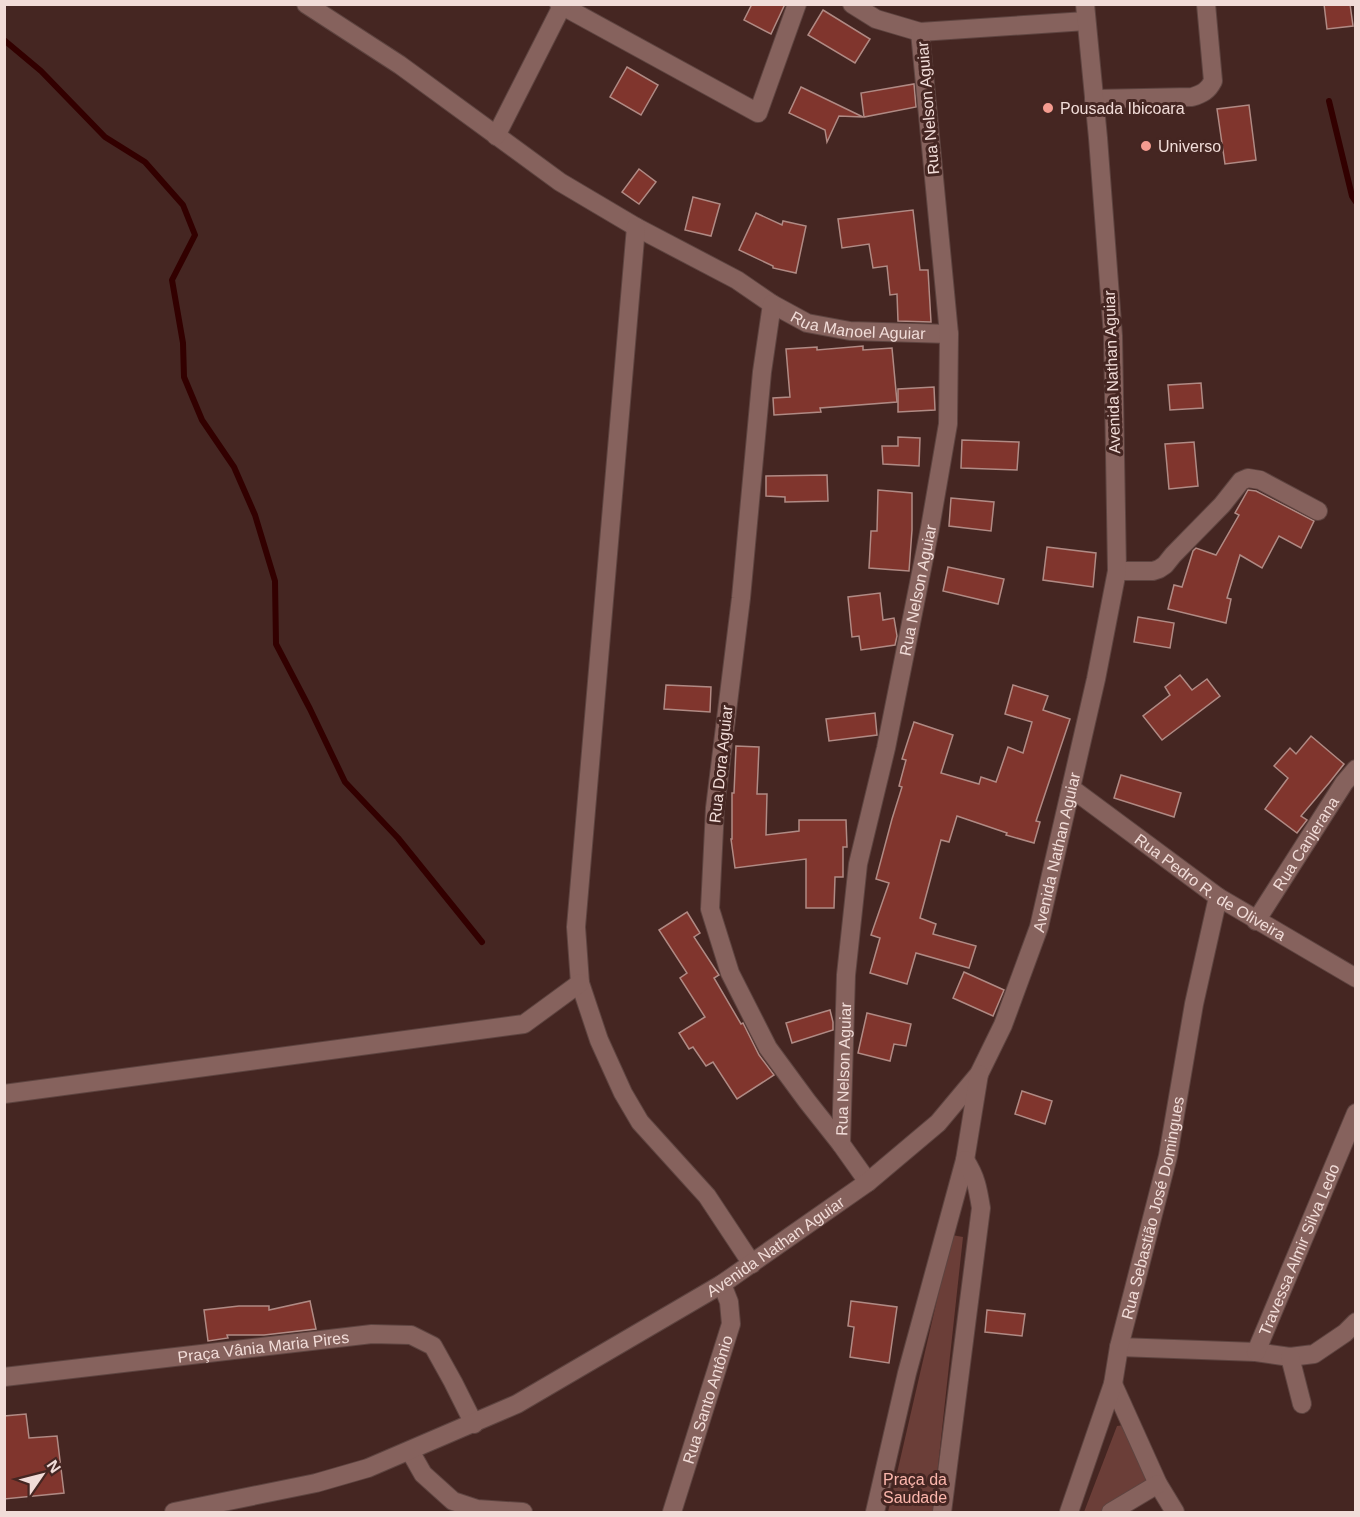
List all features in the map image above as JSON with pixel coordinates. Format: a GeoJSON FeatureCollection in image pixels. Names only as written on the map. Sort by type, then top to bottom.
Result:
{"type":"FeatureCollection","features":[{"type":"Feature","properties":{"kind":"street","name":"Rua Manoel Aguiar"},"geometry":{"type":"LineString","coordinates":[[306,4],[400,65],[560,182],[636,227],[737,280],[772,304],[807,323],[850,332],[949,334]]}},
{"type":"Feature","properties":{"kind":"street"},"geometry":{"type":"LineString","coordinates":[[496,136],[561,5],[758,113],[797,4]]}},
{"type":"Feature","properties":{"kind":"street"},"geometry":{"type":"LineString","coordinates":[[852,4],[876,19],[920,32],[1086,13]]}},
{"type":"Feature","properties":{"kind":"street"},"geometry":{"type":"LineString","coordinates":[[1094,99],[1192,97],[1203,94],[1212,81],[1206,4]]}},
{"type":"Feature","properties":{"kind":"street","name":"Avenida Nathan Aguiar"},"geometry":{"type":"LineString","coordinates":[[174,1512],[316,1482],[368,1468],[517,1404],[722,1284],[868,1182],[938,1123],[980,1074],[1004,1025],[1039,927],[1096,679],[1117,571],[1113,336],[1086,13]]}},
{"type":"Feature","properties":{"kind":"street","name":"Rua Nelson Aguiar"},"geometry":{"type":"LineString","coordinates":[[841,1144],[846,975],[858,864],[886,748],[930,528],[948,424],[949,334],[920,32]]}},
{"type":"Feature","properties":{"kind":"street"},"geometry":{"type":"LineString","coordinates":[[636,227],[576,927],[580,982],[599,1040],[640,1122],[707,1196],[752,1264]]}},
{"type":"Feature","properties":{"kind":"street","name":"Rua Dora Aguiar"},"geometry":{"type":"LineString","coordinates":[[772,304],[762,372],[741,598],[715,808],[710,909],[730,973],[768,1048],[868,1182]]}},
{"type":"Feature","properties":{"kind":"street"},"geometry":{"type":"LineString","coordinates":[[1117,571],[1159,570],[1222,505],[1241,481],[1248,477],[1260,480],[1318,511]]}},
{"type":"Feature","properties":{"kind":"street","name":"Rua Canjerana"},"geometry":{"type":"LineString","coordinates":[[1256,921],[1352,781]]}},
{"type":"Feature","properties":{"kind":"street","name":"Rua Pedro R. de Oliveira"},"geometry":{"type":"LineString","coordinates":[[1071,788],[1218,897],[1356,978]]}},
{"type":"Feature","properties":{"kind":"street","name":"Rua Sebastião José Domingues"},"geometry":{"type":"LineString","coordinates":[[1069,1512],[1113,1384],[1119,1347],[1168,1156],[1194,1004],[1218,897]]}},
{"type":"Feature","properties":{"kind":"street"},"geometry":{"type":"LineString","coordinates":[[4,1094],[524,1024],[580,982]]}},
{"type":"Feature","properties":{"kind":"street"},"geometry":{"type":"LineString","coordinates":[[875,1512],[907,1373],[965,1161],[980,1074]]}},
{"type":"Feature","properties":{"kind":"street","name":"Travessa Almir Silva Ledo"},"geometry":{"type":"LineString","coordinates":[[1256,1352],[1356,1113]]}},
{"type":"Feature","properties":{"kind":"street"},"geometry":{"type":"LineString","coordinates":[[942,1512],[981,1208],[977,1182],[965,1161]]}},
{"type":"Feature","properties":{"kind":"street","name":"Rua Santo Antônio"},"geometry":{"type":"LineString","coordinates":[[672,1512],[731,1324],[729,1302],[722,1284]]}},
{"type":"Feature","properties":{"kind":"street"},"geometry":{"type":"LineString","coordinates":[[1119,1347],[1256,1352],[1290,1357],[1314,1354],[1345,1333],[1356,1322]]}},
{"type":"Feature","properties":{"kind":"street","name":"Praça Vânia Maria Pires"},"geometry":{"type":"LineString","coordinates":[[4,1377],[372,1334],[411,1335],[433,1346],[474,1424]]}},
{"type":"Feature","properties":{"kind":"street"},"geometry":{"type":"LineString","coordinates":[[1290,1357],[1302,1404]]}},
{"type":"Feature","properties":{"kind":"street"},"geometry":{"type":"LineString","coordinates":[[1113,1384],[1158,1484],[1175,1512]]}},
{"type":"Feature","properties":{"kind":"street"},"geometry":{"type":"LineString","coordinates":[[410,1451],[423,1474],[453,1501],[477,1509],[523,1512]]}},
{"type":"Feature","properties":{"kind":"street"},"geometry":{"type":"LineString","coordinates":[[1111,1512],[1158,1484]]}},
{"type":"Feature","properties":{"kind":"green space","name":"Praça da Saudade"},"geometry":{"type":"Polygon","coordinates":[[[952,1235],[963,1237],[933,1512],[888,1512],[952,1235]]]}},
{"type":"Feature","properties":{"kind":"green space"},"geometry":{"type":"Polygon","coordinates":[[[1125,1425],[1158,1476],[1101,1512],[1084,1512],[1117,1426],[1125,1425]]]}},
{"type":"Feature","properties":{"kind":"building"},"geometry":{"type":"Polygon","coordinates":[[[752,4],[785,4],[771,34],[744,20],[752,4]]]}},
{"type":"Feature","properties":{"kind":"building"},"geometry":{"type":"Polygon","coordinates":[[[1324,4],[1350,4],[1353,26],[1327,29],[1324,4]]]}},
{"type":"Feature","properties":{"kind":"building"},"geometry":{"type":"Polygon","coordinates":[[[823,10],[870,39],[855,63],[808,35],[823,10]]]}},
{"type":"Feature","properties":{"kind":"building"},"geometry":{"type":"Polygon","coordinates":[[[627,67],[658,85],[641,115],[610,97],[627,67]]]}},
{"type":"Feature","properties":{"kind":"building"},"geometry":{"type":"Polygon","coordinates":[[[914,84],[916,107],[864,117],[861,93],[914,84]]]}},
{"type":"Feature","properties":{"kind":"building"},"geometry":{"type":"Polygon","coordinates":[[[801,87],[863,117],[839,116],[827,142],[825,130],[789,113],[801,87]]]}},
{"type":"Feature","properties":{"kind":"building"},"geometry":{"type":"Polygon","coordinates":[[[1249,105],[1256,160],[1225,164],[1217,109],[1249,105]]]}},
{"type":"Feature","properties":{"kind":"building"},"geometry":{"type":"Polygon","coordinates":[[[639,169],[656,182],[639,204],[622,192],[639,169]]]}},
{"type":"Feature","properties":{"kind":"building"},"geometry":{"type":"Polygon","coordinates":[[[693,197],[720,204],[711,236],[685,230],[693,197]]]}},
{"type":"Feature","properties":{"kind":"building"},"geometry":{"type":"Polygon","coordinates":[[[913,210],[920,270],[928,270],[931,322],[898,321],[897,294],[890,295],[887,266],[873,268],[869,244],[842,248],[838,219],[913,210]]]}},
{"type":"Feature","properties":{"kind":"building"},"geometry":{"type":"Polygon","coordinates":[[[756,213],[782,225],[783,221],[806,226],[796,273],[773,268],[739,250],[756,213]]]}},
{"type":"Feature","properties":{"kind":"building"},"geometry":{"type":"Polygon","coordinates":[[[863,346],[863,350],[892,348],[897,402],[820,408],[821,412],[774,415],[773,398],[790,397],[786,349],[817,347],[817,350],[863,346]]]}},
{"type":"Feature","properties":{"kind":"building"},"geometry":{"type":"Polygon","coordinates":[[[1201,383],[1203,408],[1170,410],[1168,385],[1201,383]]]}},
{"type":"Feature","properties":{"kind":"building"},"geometry":{"type":"Polygon","coordinates":[[[934,387],[935,410],[898,412],[898,389],[934,387]]]}},
{"type":"Feature","properties":{"kind":"building"},"geometry":{"type":"Polygon","coordinates":[[[898,437],[920,438],[919,466],[883,464],[882,446],[898,446],[898,437]]]}},
{"type":"Feature","properties":{"kind":"building"},"geometry":{"type":"Polygon","coordinates":[[[962,440],[1019,442],[1017,470],[961,468],[962,440]]]}},
{"type":"Feature","properties":{"kind":"building"},"geometry":{"type":"Polygon","coordinates":[[[1194,442],[1198,486],[1169,489],[1165,444],[1194,442]]]}},
{"type":"Feature","properties":{"kind":"building"},"geometry":{"type":"Polygon","coordinates":[[[827,475],[828,501],[785,502],[785,497],[766,496],[766,476],[827,475]]]}},
{"type":"Feature","properties":{"kind":"building"},"geometry":{"type":"Polygon","coordinates":[[[878,490],[912,493],[909,571],[869,568],[871,531],[877,531],[878,490]]]}},
{"type":"Feature","properties":{"kind":"building"},"geometry":{"type":"Polygon","coordinates":[[[1248,490],[1256,491],[1314,521],[1301,548],[1279,536],[1262,568],[1240,555],[1227,598],[1231,599],[1226,623],[1168,609],[1174,585],[1182,587],[1193,551],[1196,548],[1216,555],[1239,515],[1235,513],[1248,490]]]}},
{"type":"Feature","properties":{"kind":"building"},"geometry":{"type":"Polygon","coordinates":[[[951,498],[994,502],[991,531],[949,526],[951,498]]]}},
{"type":"Feature","properties":{"kind":"building"},"geometry":{"type":"Polygon","coordinates":[[[1047,547],[1096,553],[1093,587],[1043,580],[1047,547]]]}},
{"type":"Feature","properties":{"kind":"building"},"geometry":{"type":"Polygon","coordinates":[[[948,567],[1004,579],[998,604],[943,591],[948,567]]]}},
{"type":"Feature","properties":{"kind":"building"},"geometry":{"type":"Polygon","coordinates":[[[880,593],[883,620],[894,618],[897,636],[895,645],[861,650],[859,636],[852,637],[848,597],[880,593]]]}},
{"type":"Feature","properties":{"kind":"building"},"geometry":{"type":"Polygon","coordinates":[[[1138,617],[1174,623],[1170,648],[1134,642],[1138,617]]]}},
{"type":"Feature","properties":{"kind":"building"},"geometry":{"type":"Polygon","coordinates":[[[1180,675],[1192,690],[1207,679],[1220,696],[1162,740],[1143,716],[1170,695],[1165,687],[1180,675]]]}},
{"type":"Feature","properties":{"kind":"building"},"geometry":{"type":"Polygon","coordinates":[[[666,685],[711,687],[710,712],[664,709],[666,685]]]}},
{"type":"Feature","properties":{"kind":"building"},"geometry":{"type":"Polygon","coordinates":[[[1013,685],[1048,696],[1043,710],[1070,719],[1036,821],[1040,822],[1034,843],[957,816],[949,842],[941,840],[920,918],[936,924],[933,934],[976,946],[969,968],[916,953],[907,984],[870,973],[880,938],[871,935],[889,883],[876,879],[902,787],[899,786],[906,760],[902,759],[914,722],[953,735],[941,773],[979,784],[981,777],[996,782],[1008,747],[1023,753],[1032,722],[1005,714],[1013,685]]]}},
{"type":"Feature","properties":{"kind":"building"},"geometry":{"type":"Polygon","coordinates":[[[875,713],[877,735],[829,741],[826,719],[875,713]]]}},
{"type":"Feature","properties":{"kind":"building"},"geometry":{"type":"Polygon","coordinates":[[[1311,736],[1344,764],[1301,816],[1307,820],[1297,833],[1265,809],[1288,778],[1274,766],[1290,748],[1296,754],[1311,736]]]}},
{"type":"Feature","properties":{"kind":"building"},"geometry":{"type":"Polygon","coordinates":[[[736,746],[759,747],[757,794],[767,794],[766,835],[799,831],[799,820],[846,820],[847,847],[843,847],[843,877],[835,877],[834,908],[806,908],[806,859],[735,868],[731,839],[736,746]]]}},
{"type":"Feature","properties":{"kind":"building"},"geometry":{"type":"Polygon","coordinates":[[[1121,775],[1181,793],[1174,817],[1114,798],[1121,775]]]}},
{"type":"Feature","properties":{"kind":"building"},"geometry":{"type":"Polygon","coordinates":[[[687,912],[700,933],[694,937],[719,975],[714,978],[741,1024],[743,1023],[759,1055],[774,1075],[737,1099],[713,1062],[706,1066],[693,1047],[689,1049],[679,1033],[705,1017],[680,978],[687,973],[659,930],[687,912]]]}},
{"type":"Feature","properties":{"kind":"building"},"geometry":{"type":"Polygon","coordinates":[[[964,972],[1004,990],[993,1016],[953,998],[964,972]]]}},
{"type":"Feature","properties":{"kind":"building"},"geometry":{"type":"Polygon","coordinates":[[[830,1010],[833,1030],[792,1043],[786,1023],[830,1010]]]}},
{"type":"Feature","properties":{"kind":"building"},"geometry":{"type":"Polygon","coordinates":[[[867,1013],[911,1024],[906,1046],[894,1044],[890,1061],[858,1053],[867,1013]]]}},
{"type":"Feature","properties":{"kind":"building"},"geometry":{"type":"Polygon","coordinates":[[[1022,1091],[1052,1101],[1045,1124],[1015,1114],[1022,1091]]]}},
{"type":"Feature","properties":{"kind":"building"},"geometry":{"type":"Polygon","coordinates":[[[310,1301],[316,1329],[264,1335],[227,1335],[228,1338],[208,1341],[204,1310],[239,1306],[269,1306],[269,1310],[310,1301]]]}},
{"type":"Feature","properties":{"kind":"building"},"geometry":{"type":"Polygon","coordinates":[[[851,1301],[897,1307],[889,1363],[850,1357],[854,1327],[848,1326],[851,1301]]]}},
{"type":"Feature","properties":{"kind":"building"},"geometry":{"type":"Polygon","coordinates":[[[987,1310],[1025,1314],[1022,1336],[985,1332],[987,1310]]]}},
{"type":"Feature","properties":{"kind":"building"},"geometry":{"type":"Polygon","coordinates":[[[26,1414],[29,1438],[57,1436],[64,1493],[4,1499],[4,1416],[26,1414]]]}},
{"type":"Feature","properties":{"kind":"waterway"},"geometry":{"type":"LineString","coordinates":[[4,40],[41,71],[105,137],[145,162],[183,205],[195,235],[172,280],[183,343],[184,377],[202,420],[234,467],[255,515],[275,581],[276,644],[345,782],[398,838],[482,942]]}},
{"type":"Feature","properties":{"kind":"waterway"},"geometry":{"type":"LineString","coordinates":[[1329,101],[1352,196],[1356,202]]}},
{"type":"Feature","properties":{"kind":"place","name":"Pousada Ibicoara"},"geometry":{"type":"Point","coordinates":[1048,108]}},
{"type":"Feature","properties":{"kind":"place","name":"Universo"},"geometry":{"type":"Point","coordinates":[1146,146]}}]}
